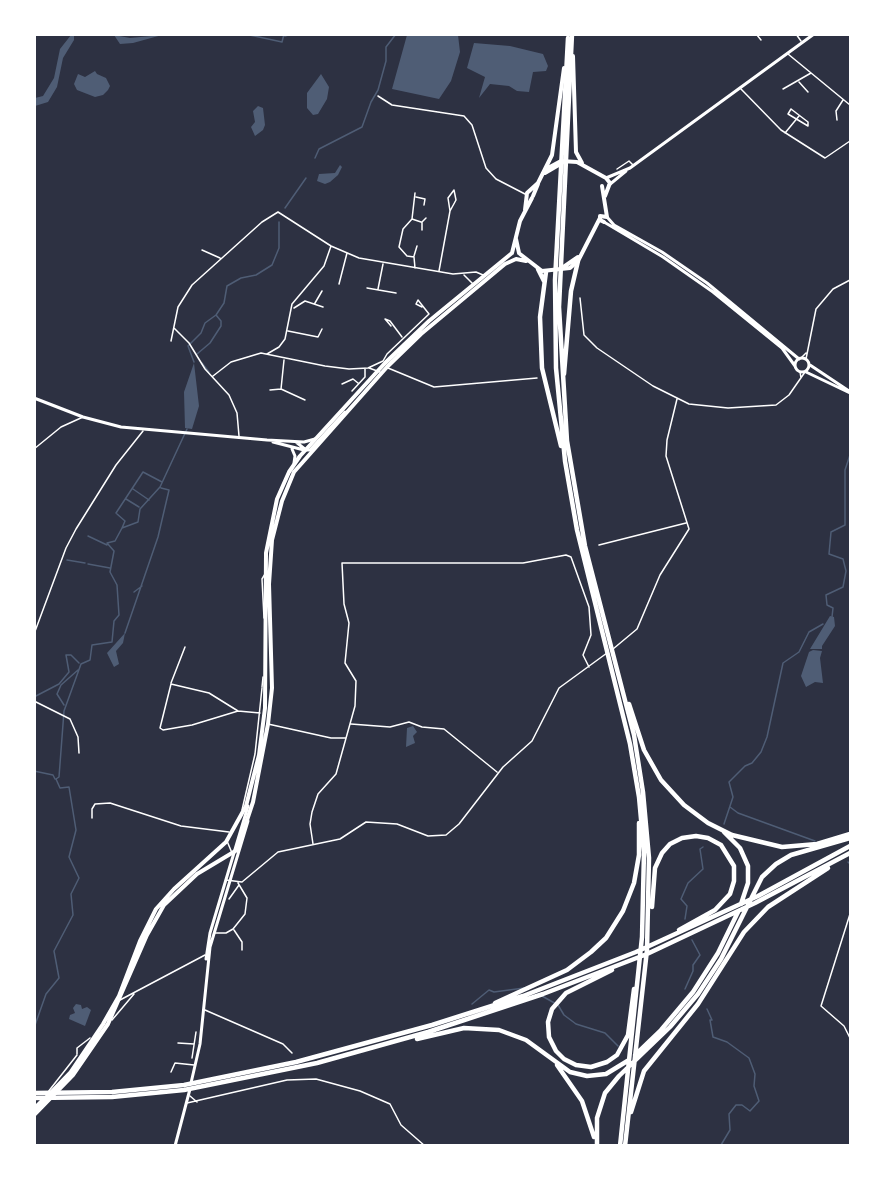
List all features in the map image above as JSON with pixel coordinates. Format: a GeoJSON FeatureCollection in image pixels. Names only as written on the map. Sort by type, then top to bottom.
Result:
{"type":"FeatureCollection","features":[{"type":"Feature","properties":{"kind":"highway"},"geometry":{"type":"LineString","coordinates":[[526,261],[516,259],[512,253],[524,212],[552,155],[570,35]]}},
{"type":"Feature","properties":{"kind":"highway"},"geometry":{"type":"LineString","coordinates":[[570,35],[576,157],[597,174],[606,178],[609,185],[605,196]]}},
{"type":"Feature","properties":{"kind":"highway"},"geometry":{"type":"LineString","coordinates":[[570,35],[557,279],[555,368],[565,461],[577,530],[624,717],[636,780],[644,852],[647,935]]}},
{"type":"Feature","properties":{"kind":"highway"},"geometry":{"type":"LineString","coordinates":[[552,155],[554,164]]}},
{"type":"Feature","properties":{"kind":"highway"},"geometry":{"type":"LineString","coordinates":[[545,172],[554,164],[576,157]]}},
{"type":"Feature","properties":{"kind":"highway"},"geometry":{"type":"LineString","coordinates":[[545,172],[563,160]]}},
{"type":"Feature","properties":{"kind":"highway"},"geometry":{"type":"LineString","coordinates":[[597,174],[605,196],[606,220]]}},
{"type":"Feature","properties":{"kind":"highway"},"geometry":{"type":"LineString","coordinates":[[602,185],[602,180],[606,178]]}},
{"type":"Feature","properties":{"kind":"highway"},"geometry":{"type":"LineString","coordinates":[[524,212],[526,195],[538,183]]}},
{"type":"Feature","properties":{"kind":"highway"},"geometry":{"type":"LineString","coordinates":[[602,185],[609,185]]}},
{"type":"Feature","properties":{"kind":"highway"},"geometry":{"type":"LineString","coordinates":[[526,195],[532,197]]}},
{"type":"Feature","properties":{"kind":"highway"},"geometry":{"type":"LineString","coordinates":[[564,397],[566,338],[573,270],[605,203]]}},
{"type":"Feature","properties":{"kind":"highway"},"geometry":{"type":"LineString","coordinates":[[600,217],[606,220]]}},
{"type":"Feature","properties":{"kind":"highway"},"geometry":{"type":"LineString","coordinates":[[594,228],[606,220]]}},
{"type":"Feature","properties":{"kind":"highway"},"geometry":{"type":"LineString","coordinates":[[516,235],[520,253],[526,261],[546,272],[563,268],[579,258]]}},
{"type":"Feature","properties":{"kind":"highway"},"geometry":{"type":"LineString","coordinates":[[501,261],[516,235]]}},
{"type":"Feature","properties":{"kind":"highway"},"geometry":{"type":"LineString","coordinates":[[34,1115],[108,1024],[121,999],[147,935],[164,905],[197,874],[233,853],[250,812],[268,724],[265,574],[273,514],[282,485],[293,464],[427,319],[512,253],[520,253]]}},
{"type":"Feature","properties":{"kind":"highway"},"geometry":{"type":"LineString","coordinates":[[34,1108],[82,1057],[113,1007],[156,909],[174,888],[227,840],[240,820],[252,787],[263,728],[267,688],[272,540],[289,481],[306,458],[387,367],[431,325],[497,270],[516,259],[520,253]]}},
{"type":"Feature","properties":{"kind":"highway"},"geometry":{"type":"LineString","coordinates":[[563,268],[573,270]]}},
{"type":"Feature","properties":{"kind":"highway"},"geometry":{"type":"LineString","coordinates":[[538,269],[544,281]]}},
{"type":"Feature","properties":{"kind":"highway"},"geometry":{"type":"LineString","coordinates":[[546,272],[540,317],[542,368],[565,461]]}},
{"type":"Feature","properties":{"kind":"highway"},"geometry":{"type":"LineString","coordinates":[[557,279],[570,465],[581,527],[634,735],[646,819],[649,880],[647,935]]}},
{"type":"Feature","properties":{"kind":"highway"},"geometry":{"type":"LineString","coordinates":[[38,1098],[127,1096],[184,1090],[275,1072],[464,1028],[488,1028],[523,1038],[570,1072],[582,1076],[598,1076],[610,1072],[650,1041],[693,992],[726,939],[748,883],[748,870],[738,844],[724,832],[690,811],[661,780],[644,750],[622,687]]}},
{"type":"Feature","properties":{"kind":"highway"},"geometry":{"type":"LineString","coordinates":[[476,1011],[572,967],[599,945],[615,924],[630,895],[638,861],[636,780]]}},
{"type":"Feature","properties":{"kind":"highway"},"geometry":{"type":"LineString","coordinates":[[724,832],[765,845],[782,847],[817,844],[850,836]]}},
{"type":"Feature","properties":{"kind":"highway"},"geometry":{"type":"LineString","coordinates":[[666,938],[715,910],[732,891],[735,876],[732,861],[723,847],[711,839],[699,836],[685,837],[672,842],[662,853],[655,871],[647,935],[644,951],[641,968],[628,1035],[620,1052],[611,1060],[596,1066],[583,1067],[568,1062],[556,1051],[549,1037],[548,1022],[552,1009],[570,991],[623,963],[730,915],[843,858]]}},
{"type":"Feature","properties":{"kind":"highway"},"geometry":{"type":"LineString","coordinates":[[597,1146],[597,1118],[605,1094],[619,1076],[670,1028],[698,994],[721,959],[762,877],[776,864],[791,855],[850,836]]}},
{"type":"Feature","properties":{"kind":"highway"},"geometry":{"type":"LineString","coordinates":[[34,1093],[141,1090],[232,1076],[334,1053],[476,1011],[562,982],[666,938],[758,896],[850,846]]}},
{"type":"Feature","properties":{"kind":"highway"},"geometry":{"type":"LineString","coordinates":[[625,1146],[635,1094],[644,1071],[704,994],[742,935],[768,907],[850,853]]}},
{"type":"Feature","properties":{"kind":"highway"},"geometry":{"type":"LineString","coordinates":[[389,1044],[469,1020],[623,963]]}},
{"type":"Feature","properties":{"kind":"highway"},"geometry":{"type":"LineString","coordinates":[[625,1146],[636,1045],[641,968]]}},
{"type":"Feature","properties":{"kind":"highway"},"geometry":{"type":"LineString","coordinates":[[620,1146],[641,968]]}},
{"type":"Feature","properties":{"kind":"highway"},"geometry":{"type":"LineString","coordinates":[[550,1057],[582,1101],[597,1146]]}},
{"type":"Feature","properties":{"kind":"main road"},"geometry":{"type":"LineString","coordinates":[[609,185],[814,34]]}},
{"type":"Feature","properties":{"kind":"main road"},"geometry":{"type":"LineString","coordinates":[[606,178],[630,168]]}},
{"type":"Feature","properties":{"kind":"main road"},"geometry":{"type":"LineString","coordinates":[[606,220],[662,252],[706,283],[800,358],[806,359],[810,365],[850,393]]}},
{"type":"Feature","properties":{"kind":"main road"},"geometry":{"type":"LineString","coordinates":[[606,220],[713,292],[782,348],[795,366],[850,393]]}},
{"type":"Feature","properties":{"kind":"main road"},"geometry":{"type":"LineString","coordinates":[[795,366],[800,358]]}},
{"type":"Feature","properties":{"kind":"main road"},"geometry":{"type":"LineString","coordinates":[[804,372],[810,365]]}},
{"type":"Feature","properties":{"kind":"main road"},"geometry":{"type":"LineString","coordinates":[[34,398],[110,425],[282,442],[316,439]]}},
{"type":"Feature","properties":{"kind":"main road"},"geometry":{"type":"LineString","coordinates":[[289,447],[310,450],[355,403]]}},
{"type":"Feature","properties":{"kind":"main road"},"geometry":{"type":"LineString","coordinates":[[291,441],[306,450]]}},
{"type":"Feature","properties":{"kind":"main road"},"geometry":{"type":"LineString","coordinates":[[282,442],[295,456],[293,464]]}},
{"type":"Feature","properties":{"kind":"main road"},"geometry":{"type":"LineString","coordinates":[[306,450],[306,458]]}},
{"type":"Feature","properties":{"kind":"main road"},"geometry":{"type":"LineString","coordinates":[[228,881],[233,853],[252,787]]}},
{"type":"Feature","properties":{"kind":"main road"},"geometry":{"type":"LineString","coordinates":[[175,1146],[199,1048],[207,948],[250,812]]}},
{"type":"Feature","properties":{"kind":"main road"},"geometry":{"type":"LineString","coordinates":[[206,957],[212,933]]}},
{"type":"Feature","properties":{"kind":"street"},"geometry":{"type":"LineString","coordinates":[[796,34],[803,43]]}},
{"type":"Feature","properties":{"kind":"street"},"geometry":{"type":"LineString","coordinates":[[757,35],[761,40]]}},
{"type":"Feature","properties":{"kind":"street"},"geometry":{"type":"LineString","coordinates":[[788,54],[850,105]]}},
{"type":"Feature","properties":{"kind":"street"},"geometry":{"type":"LineString","coordinates":[[783,89],[799,82],[811,73]]}},
{"type":"Feature","properties":{"kind":"street"},"geometry":{"type":"LineString","coordinates":[[799,82],[808,92]]}},
{"type":"Feature","properties":{"kind":"street"},"geometry":{"type":"LineString","coordinates":[[741,89],[785,133],[825,158],[850,141]]}},
{"type":"Feature","properties":{"kind":"street"},"geometry":{"type":"LineString","coordinates":[[378,96],[392,105],[464,116],[472,125],[486,168],[496,179],[526,195]]}},
{"type":"Feature","properties":{"kind":"street"},"geometry":{"type":"LineString","coordinates":[[837,120],[836,111],[844,99]]}},
{"type":"Feature","properties":{"kind":"street"},"geometry":{"type":"LineString","coordinates":[[789,110],[809,124],[805,127],[796,120],[788,114],[789,110]]}},
{"type":"Feature","properties":{"kind":"street"},"geometry":{"type":"LineString","coordinates":[[785,133],[800,116]]}},
{"type":"Feature","properties":{"kind":"street"},"geometry":{"type":"LineString","coordinates":[[617,169],[629,161],[634,165]]}},
{"type":"Feature","properties":{"kind":"street"},"geometry":{"type":"LineString","coordinates":[[439,272],[450,211],[456,200],[454,190],[448,198],[450,211]]}},
{"type":"Feature","properties":{"kind":"street"},"geometry":{"type":"LineString","coordinates":[[414,257],[407,256],[399,247],[403,229],[412,219],[415,193]]}},
{"type":"Feature","properties":{"kind":"street"},"geometry":{"type":"LineString","coordinates":[[415,197],[425,199],[424,205]]}},
{"type":"Feature","properties":{"kind":"street"},"geometry":{"type":"LineString","coordinates":[[171,341],[178,307],[185,294],[200,276],[273,213],[283,213],[331,246],[347,253],[383,263],[439,272],[460,274],[476,272],[483,275]]}},
{"type":"Feature","properties":{"kind":"street"},"geometry":{"type":"LineString","coordinates":[[422,230],[422,222],[426,218]]}},
{"type":"Feature","properties":{"kind":"street"},"geometry":{"type":"LineString","coordinates":[[412,219],[422,222]]}},
{"type":"Feature","properties":{"kind":"street"},"geometry":{"type":"LineString","coordinates":[[267,354],[279,346],[288,331],[297,296],[324,266],[331,246]]}},
{"type":"Feature","properties":{"kind":"street"},"geometry":{"type":"LineString","coordinates":[[415,268],[414,257],[417,246]]}},
{"type":"Feature","properties":{"kind":"street"},"geometry":{"type":"LineString","coordinates":[[202,250],[220,258]]}},
{"type":"Feature","properties":{"kind":"street"},"geometry":{"type":"LineString","coordinates":[[339,284],[347,253]]}},
{"type":"Feature","properties":{"kind":"street"},"geometry":{"type":"LineString","coordinates":[[378,290],[383,263]]}},
{"type":"Feature","properties":{"kind":"street"},"geometry":{"type":"LineString","coordinates":[[460,274],[476,285],[497,270]]}},
{"type":"Feature","properties":{"kind":"street"},"geometry":{"type":"LineString","coordinates":[[806,359],[816,309],[833,289],[850,280]]}},
{"type":"Feature","properties":{"kind":"street"},"geometry":{"type":"LineString","coordinates":[[367,288],[396,293]]}},
{"type":"Feature","properties":{"kind":"street"},"geometry":{"type":"LineString","coordinates":[[315,303],[322,291]]}},
{"type":"Feature","properties":{"kind":"street"},"geometry":{"type":"LineString","coordinates":[[580,298],[584,335],[597,348],[677,399],[689,404],[728,408],[770,407],[783,402],[804,372]]}},
{"type":"Feature","properties":{"kind":"street"},"geometry":{"type":"LineString","coordinates":[[293,308],[305,301],[323,307]]}},
{"type":"Feature","properties":{"kind":"street"},"geometry":{"type":"LineString","coordinates":[[213,376],[231,362],[259,353],[284,360],[349,369],[366,368],[383,361],[402,338],[427,319],[429,314],[422,307]]}},
{"type":"Feature","properties":{"kind":"street"},"geometry":{"type":"LineString","coordinates":[[391,326],[402,338]]}},
{"type":"Feature","properties":{"kind":"street"},"geometry":{"type":"LineString","coordinates":[[173,327],[190,344],[205,369],[213,376],[234,406],[239,437]]}},
{"type":"Feature","properties":{"kind":"street"},"geometry":{"type":"LineString","coordinates":[[288,331],[318,337],[322,329]]}},
{"type":"Feature","properties":{"kind":"street"},"geometry":{"type":"LineString","coordinates":[[800,358],[807,353]]}},
{"type":"Feature","properties":{"kind":"street"},"geometry":{"type":"LineString","coordinates":[[281,388],[284,360]]}},
{"type":"Feature","properties":{"kind":"street"},"geometry":{"type":"LineString","coordinates":[[366,368],[376,373],[387,367],[418,382],[440,387],[537,378]]}},
{"type":"Feature","properties":{"kind":"street"},"geometry":{"type":"LineString","coordinates":[[352,391],[365,377],[366,368]]}},
{"type":"Feature","properties":{"kind":"street"},"geometry":{"type":"LineString","coordinates":[[342,384],[353,379],[358,384]]}},
{"type":"Feature","properties":{"kind":"street"},"geometry":{"type":"LineString","coordinates":[[270,390],[281,388],[305,400]]}},
{"type":"Feature","properties":{"kind":"street"},"geometry":{"type":"LineString","coordinates":[[229,899],[239,884],[278,852],[340,838],[368,822],[397,824],[428,836],[446,835],[459,824],[498,774],[538,733],[560,688],[637,629],[660,575],[689,529],[666,456],[667,440],[677,399]]}},
{"type":"Feature","properties":{"kind":"street"},"geometry":{"type":"LineString","coordinates":[[34,449],[61,427],[83,417]]}},
{"type":"Feature","properties":{"kind":"street"},"geometry":{"type":"LineString","coordinates":[[34,634],[66,548],[76,529],[116,465],[139,439],[143,429]]}},
{"type":"Feature","properties":{"kind":"street"},"geometry":{"type":"LineString","coordinates":[[289,447],[291,441]]}},
{"type":"Feature","properties":{"kind":"street"},"geometry":{"type":"LineString","coordinates":[[599,545],[687,523]]}},
{"type":"Feature","properties":{"kind":"street"},"geometry":{"type":"LineString","coordinates":[[313,845],[310,824],[312,812],[318,794],[336,774],[355,706],[356,681],[345,663],[349,623],[344,604],[342,563],[523,563],[566,555],[571,557],[589,607],[591,635],[583,655],[590,667]]}},
{"type":"Feature","properties":{"kind":"street"},"geometry":{"type":"LineString","coordinates":[[185,647],[160,720],[162,729],[192,725],[238,711],[260,713]]}},
{"type":"Feature","properties":{"kind":"street"},"geometry":{"type":"LineString","coordinates":[[171,684],[209,693],[238,711]]}},
{"type":"Feature","properties":{"kind":"street"},"geometry":{"type":"LineString","coordinates":[[233,853],[227,840],[242,812],[249,788],[260,713],[267,688]]}},
{"type":"Feature","properties":{"kind":"street"},"geometry":{"type":"LineString","coordinates":[[34,701],[67,717],[78,737],[79,753]]}},
{"type":"Feature","properties":{"kind":"street"},"geometry":{"type":"LineString","coordinates":[[350,724],[390,727],[409,722],[422,727],[444,729],[498,774]]}},
{"type":"Feature","properties":{"kind":"street"},"geometry":{"type":"LineString","coordinates":[[268,724],[331,738],[347,738]]}},
{"type":"Feature","properties":{"kind":"street"},"geometry":{"type":"LineString","coordinates":[[92,818],[92,809],[95,804],[110,803],[146,817],[182,826],[230,832]]}},
{"type":"Feature","properties":{"kind":"street"},"geometry":{"type":"LineString","coordinates":[[212,933],[226,933],[233,929],[245,914],[247,898],[239,884],[228,881]]}},
{"type":"Feature","properties":{"kind":"street"},"geometry":{"type":"LineString","coordinates":[[850,914],[821,1006],[844,1026],[850,1038]]}},
{"type":"Feature","properties":{"kind":"street"},"geometry":{"type":"LineString","coordinates":[[233,929],[242,942],[242,950]]}},
{"type":"Feature","properties":{"kind":"street"},"geometry":{"type":"LineString","coordinates":[[113,1007],[121,999],[206,957]]}},
{"type":"Feature","properties":{"kind":"street"},"geometry":{"type":"LineString","coordinates":[[108,1024],[135,993]]}},
{"type":"Feature","properties":{"kind":"street"},"geometry":{"type":"LineString","coordinates":[[203,1010],[283,1044],[292,1053]]}},
{"type":"Feature","properties":{"kind":"street"},"geometry":{"type":"LineString","coordinates":[[192,1058],[196,1032]]}},
{"type":"Feature","properties":{"kind":"street"},"geometry":{"type":"LineString","coordinates":[[82,1057],[77,1048],[90,1038]]}},
{"type":"Feature","properties":{"kind":"street"},"geometry":{"type":"LineString","coordinates":[[178,1043],[199,1048]]}},
{"type":"Feature","properties":{"kind":"street"},"geometry":{"type":"LineString","coordinates":[[171,1072],[175,1063],[196,1066]]}},
{"type":"Feature","properties":{"kind":"street"},"geometry":{"type":"LineString","coordinates":[[186,1103],[286,1080],[316,1079],[360,1091],[390,1104],[403,1128],[425,1146]]}},
{"type":"Feature","properties":{"kind":"street"},"geometry":{"type":"LineString","coordinates":[[189,1092],[191,1099],[197,1102]]}},
{"type":"Feature","properties":{"kind":"water"},"geometry":{"type":"Polygon","coordinates":[[[71,35],[74,35],[74,40],[63,58],[57,87],[48,102],[35,106],[35,98],[43,96],[54,78],[60,49],[71,35]]]}},
{"type":"Feature","properties":{"kind":"water"},"geometry":{"type":"Polygon","coordinates":[[[114,35],[130,38],[162,35],[120,44],[114,35]]]}},
{"type":"Feature","properties":{"kind":"water"},"geometry":{"type":"Polygon","coordinates":[[[407,35],[458,35],[460,52],[451,81],[439,99],[392,89],[407,35]]]}},
{"type":"Feature","properties":{"kind":"water"},"geometry":{"type":"Polygon","coordinates":[[[474,43],[510,46],[543,54],[548,66],[546,71],[533,72],[529,92],[517,91],[509,86],[490,84],[479,98],[485,77],[467,68],[474,43]]]}},
{"type":"Feature","properties":{"kind":"water"},"geometry":{"type":"Polygon","coordinates":[[[95,71],[106,78],[110,86],[108,90],[103,95],[95,97],[77,90],[74,84],[78,74],[85,77],[95,71]]]}},
{"type":"Feature","properties":{"kind":"water"},"geometry":{"type":"Polygon","coordinates":[[[321,74],[329,87],[327,99],[318,114],[313,115],[307,108],[307,93],[321,74]]]}},
{"type":"Feature","properties":{"kind":"water"},"geometry":{"type":"Polygon","coordinates":[[[258,106],[263,108],[265,125],[263,130],[255,136],[251,127],[255,122],[253,111],[258,106]]]}},
{"type":"Feature","properties":{"kind":"water"},"geometry":{"type":"Polygon","coordinates":[[[340,165],[342,167],[338,175],[330,182],[325,184],[317,181],[319,174],[335,173],[340,165]]]}},
{"type":"Feature","properties":{"kind":"water"},"geometry":{"type":"Polygon","coordinates":[[[194,363],[199,406],[192,429],[185,428],[184,392],[194,363]]]}},
{"type":"Feature","properties":{"kind":"water"},"geometry":{"type":"Polygon","coordinates":[[[830,616],[834,617],[835,626],[822,649],[810,649],[830,616]]]}},
{"type":"Feature","properties":{"kind":"water"},"geometry":{"type":"Polygon","coordinates":[[[125,633],[123,643],[116,651],[119,664],[114,667],[107,653],[125,633]]]}},
{"type":"Feature","properties":{"kind":"water"},"geometry":{"type":"Polygon","coordinates":[[[822,651],[820,658],[823,683],[815,682],[806,687],[801,676],[809,652],[822,651]]]}},
{"type":"Feature","properties":{"kind":"water"},"geometry":{"type":"Polygon","coordinates":[[[413,726],[417,732],[413,736],[415,743],[406,747],[407,728],[413,726]]]}},
{"type":"Feature","properties":{"kind":"water"},"geometry":{"type":"Polygon","coordinates":[[[76,1004],[81,1005],[82,1009],[87,1007],[91,1010],[85,1026],[69,1019],[70,1015],[75,1013],[73,1008],[76,1004]]]}},
{"type":"Feature","properties":{"kind":"waterway"},"geometry":{"type":"LineString","coordinates":[[245,34],[282,42],[284,34]]}},
{"type":"Feature","properties":{"kind":"waterway"},"geometry":{"type":"LineString","coordinates":[[285,36],[292,34]]}},
{"type":"Feature","properties":{"kind":"waterway"},"geometry":{"type":"LineString","coordinates":[[315,158],[319,149],[362,127],[378,90],[386,61],[386,47],[396,34]]}},
{"type":"Feature","properties":{"kind":"waterway"},"geometry":{"type":"LineString","coordinates":[[285,208],[306,178]]}},
{"type":"Feature","properties":{"kind":"waterway"},"geometry":{"type":"LineString","coordinates":[[194,362],[188,346],[224,303],[227,286],[241,278],[256,275],[272,265],[279,248],[279,222]]}},
{"type":"Feature","properties":{"kind":"waterway"},"geometry":{"type":"LineString","coordinates":[[197,354],[210,343],[221,326],[221,321],[216,315]]}},
{"type":"Feature","properties":{"kind":"waterway"},"geometry":{"type":"LineString","coordinates":[[202,363],[209,372]]}},
{"type":"Feature","properties":{"kind":"waterway"},"geometry":{"type":"LineString","coordinates":[[34,1028],[46,994],[59,978],[54,951],[73,915],[71,894],[79,878],[69,857],[76,830],[69,787],[60,788],[56,779],[59,777],[64,711],[81,664],[90,660],[92,645],[112,642],[114,621],[119,615],[117,585],[110,572],[114,551],[107,543],[115,541],[122,528],[138,522],[140,509],[160,487],[187,429]]}},
{"type":"Feature","properties":{"kind":"waterway"},"geometry":{"type":"LineString","coordinates":[[832,617],[833,608],[827,605],[826,595],[843,587],[846,571],[843,559],[829,554],[831,532],[845,525],[845,470],[850,455]]}},
{"type":"Feature","properties":{"kind":"waterway"},"geometry":{"type":"LineString","coordinates":[[116,513],[143,472],[162,482]]}},
{"type":"Feature","properties":{"kind":"waterway"},"geometry":{"type":"LineString","coordinates":[[125,633],[158,537],[169,490],[161,488]]}},
{"type":"Feature","properties":{"kind":"waterway"},"geometry":{"type":"LineString","coordinates":[[133,489],[149,500]]}},
{"type":"Feature","properties":{"kind":"waterway"},"geometry":{"type":"LineString","coordinates":[[126,499],[139,507]]}},
{"type":"Feature","properties":{"kind":"waterway"},"geometry":{"type":"LineString","coordinates":[[117,514],[125,521],[122,528]]}},
{"type":"Feature","properties":{"kind":"waterway"},"geometry":{"type":"LineString","coordinates":[[88,536],[107,545]]}},
{"type":"Feature","properties":{"kind":"waterway"},"geometry":{"type":"LineString","coordinates":[[67,560],[85,563]]}},
{"type":"Feature","properties":{"kind":"waterway"},"geometry":{"type":"LineString","coordinates":[[88,564],[110,568]]}},
{"type":"Feature","properties":{"kind":"waterway"},"geometry":{"type":"LineString","coordinates":[[134,592],[142,586]]}},
{"type":"Feature","properties":{"kind":"waterway"},"geometry":{"type":"LineString","coordinates":[[724,824],[733,797],[729,782],[745,766],[752,763],[761,752],[767,737],[783,663],[799,652],[809,632],[823,624]]}},
{"type":"Feature","properties":{"kind":"waterway"},"geometry":{"type":"LineString","coordinates":[[34,697],[59,684],[69,672],[66,655],[71,655],[79,663]]}},
{"type":"Feature","properties":{"kind":"waterway"},"geometry":{"type":"LineString","coordinates":[[64,705],[57,694],[61,685],[78,670]]}},
{"type":"Feature","properties":{"kind":"waterway"},"geometry":{"type":"LineString","coordinates":[[34,771],[53,775],[55,779]]}},
{"type":"Feature","properties":{"kind":"waterway"},"geometry":{"type":"LineString","coordinates":[[730,807],[738,813],[815,841]]}},
{"type":"Feature","properties":{"kind":"waterway"},"geometry":{"type":"LineString","coordinates":[[685,919],[687,906],[681,899],[688,883],[703,869],[700,849],[703,847]]}},
{"type":"Feature","properties":{"kind":"waterway"},"geometry":{"type":"LineString","coordinates":[[685,989],[693,971],[693,965],[700,955],[692,940]]}},
{"type":"Feature","properties":{"kind":"waterway"},"geometry":{"type":"LineString","coordinates":[[472,1004],[489,990],[494,992],[524,988]]}},
{"type":"Feature","properties":{"kind":"waterway"},"geometry":{"type":"LineString","coordinates":[[542,996],[558,1005],[564,1015],[576,1024],[605,1033],[618,1046]]}},
{"type":"Feature","properties":{"kind":"waterway"},"geometry":{"type":"LineString","coordinates":[[707,1009],[712,1020],[710,1020],[713,1037],[727,1042],[749,1058],[755,1074],[754,1086],[759,1101],[750,1111],[742,1105],[736,1105],[729,1114],[730,1130],[721,1145],[725,1146]]}}]}
